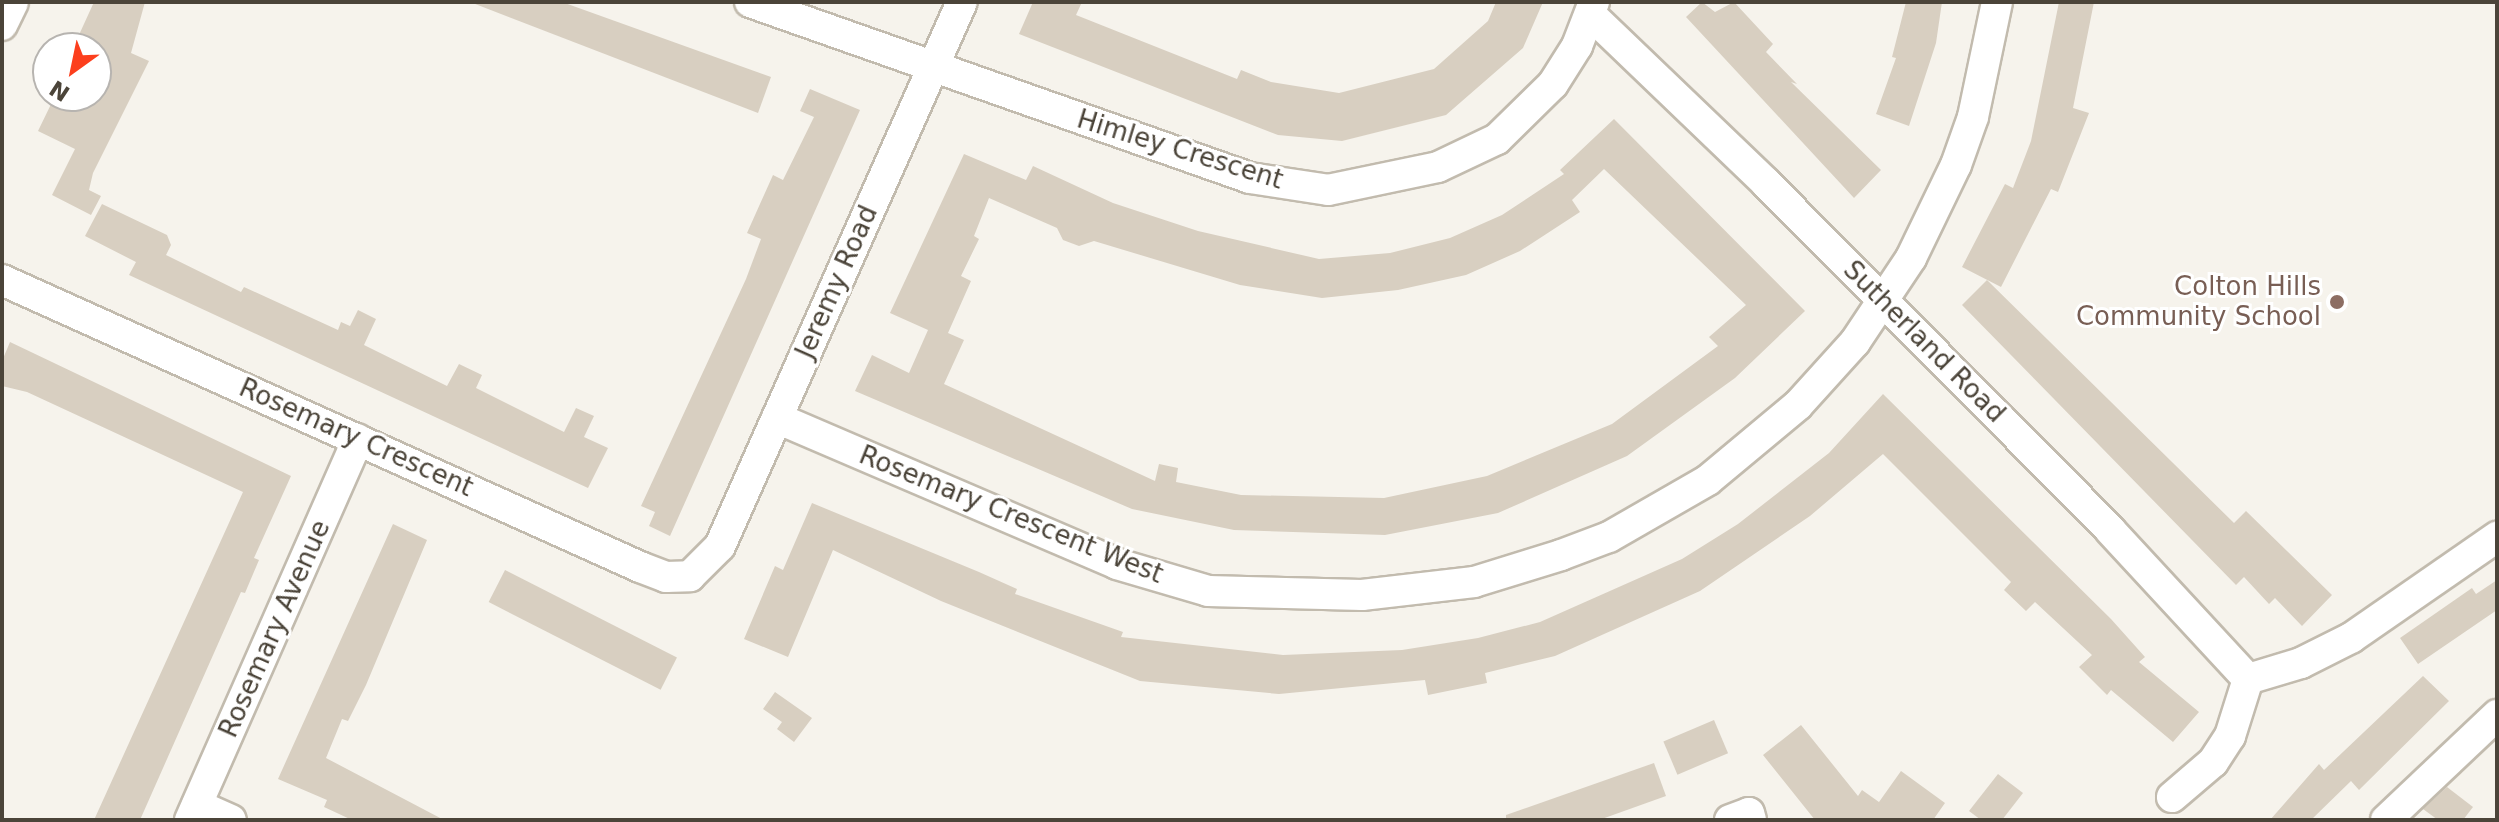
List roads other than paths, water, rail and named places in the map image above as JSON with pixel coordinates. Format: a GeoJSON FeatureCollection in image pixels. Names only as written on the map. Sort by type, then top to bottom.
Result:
{"type":"FeatureCollection","features":[{"type":"Feature","properties":{"kind":"street"},"geometry":{"type":"LineString","coordinates":[[2,25],[13,2]]}},
{"type":"Feature","properties":{"kind":"street","name":"Himley Crescent"},"geometry":{"type":"LineString","coordinates":[[750,2],[1250,178],[1328,190],[1356,188],[1438,167],[1497,139],[1553,84],[1592,8]]}},
{"type":"Feature","properties":{"kind":"street","name":"Jeremy Road"},"geometry":{"type":"LineString","coordinates":[[710,562],[962,2]]}},
{"type":"Feature","properties":{"kind":"street","name":"Rosemary Crescent West"},"geometry":{"type":"LineString","coordinates":[[777,418],[1150,575],[1208,591],[1362,595],[1474,582],[1609,537],[1671,504],[1737,458],[1798,405],[1884,303],[1956,165],[1973,117],[1997,2]]}},
{"type":"Feature","properties":{"kind":"street","name":"Sutherland Road"},"geometry":{"type":"LineString","coordinates":[[1592,8],[2110,530],[2248,679]]}},
{"type":"Feature","properties":{"kind":"street","name":"Rosemary Crescent"},"geometry":{"type":"LineString","coordinates":[[2,280],[666,577],[690,576],[710,562]]}},
{"type":"Feature","properties":{"kind":"street","name":"Rosemary Avenue"},"geometry":{"type":"LineString","coordinates":[[194,812],[358,439]]}},
{"type":"Feature","properties":{"kind":"street"},"geometry":{"type":"LineString","coordinates":[[2172,797],[2213,762],[2230,736],[2248,679],[2301,663],[2351,638],[2497,537]]}},
{"type":"Feature","properties":{"kind":"street"},"geometry":{"type":"LineString","coordinates":[[2386,820],[2497,715]]}},
{"type":"Feature","properties":{"kind":"street"},"geometry":{"type":"LineString","coordinates":[[194,812],[231,820]]}},
{"type":"Feature","properties":{"kind":"place","name":"Colton Hills Community School"},"geometry":{"type":"Point","coordinates":[2337,302]}}]}
